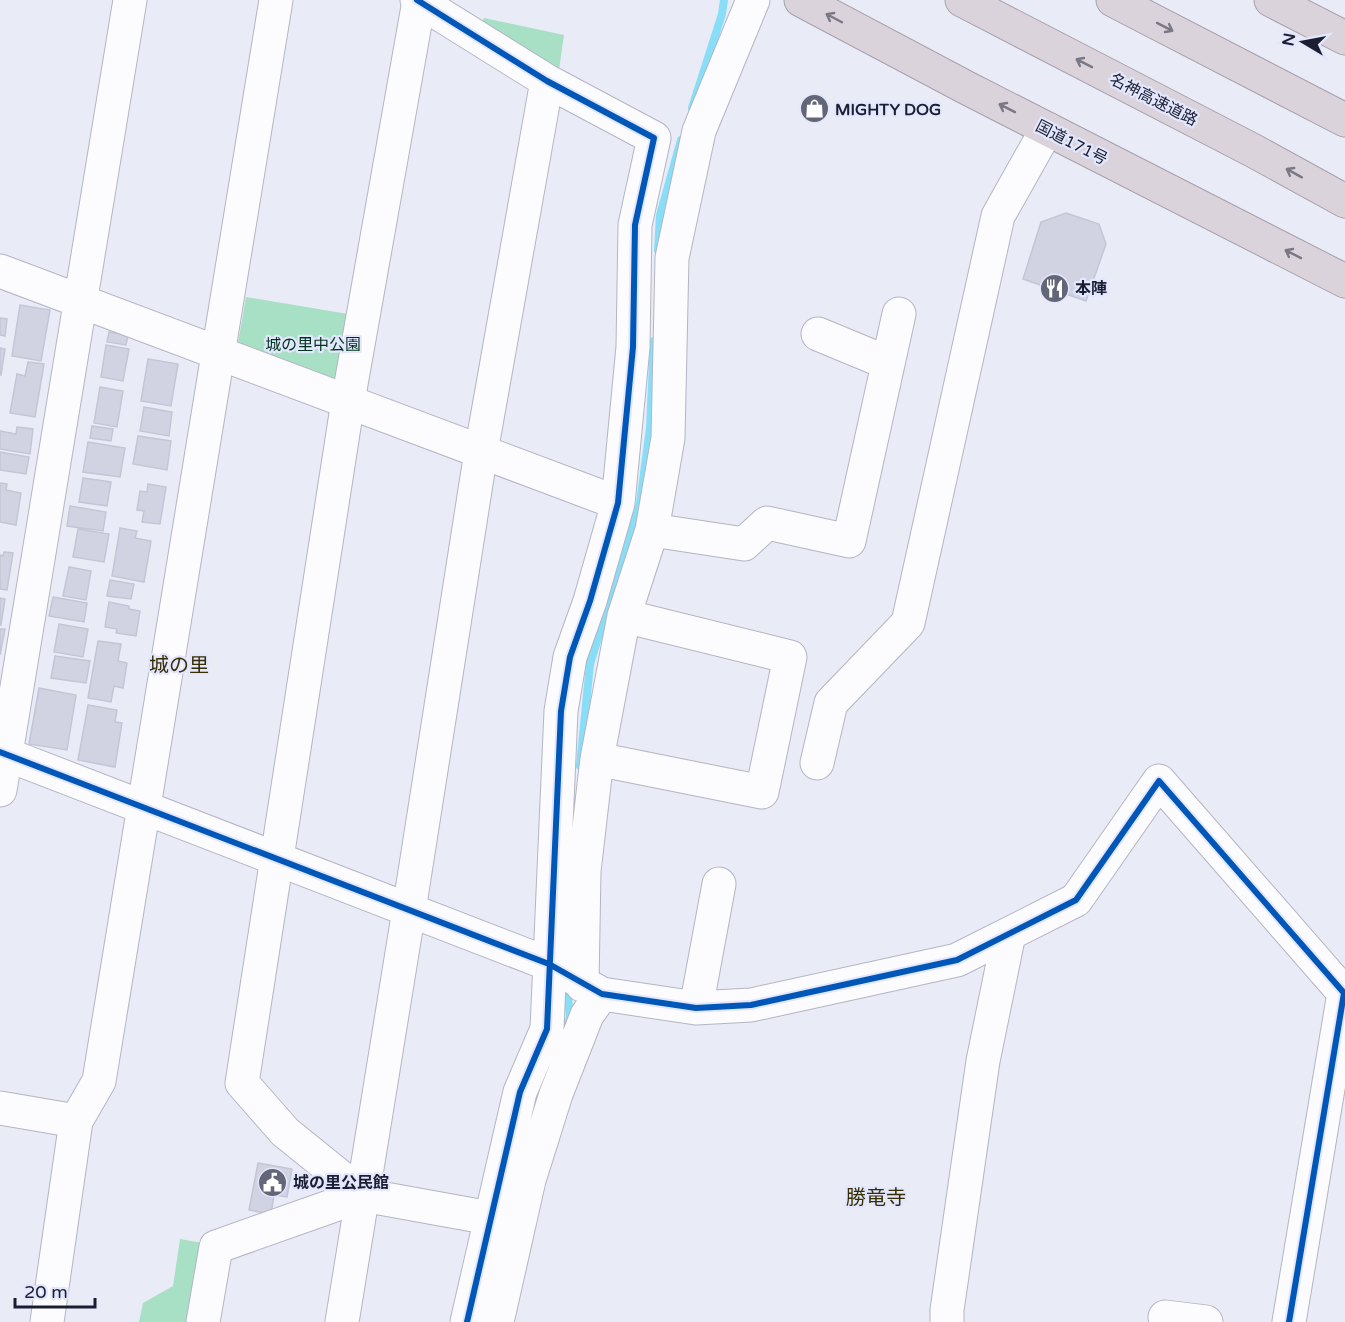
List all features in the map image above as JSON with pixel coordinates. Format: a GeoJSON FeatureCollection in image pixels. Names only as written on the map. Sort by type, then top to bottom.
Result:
{"type":"FeatureCollection","features":[{"type":"Feature","properties":{"kind":"highway","name":"国道171号"},"geometry":{"type":"LineString","coordinates":[[801,0],[1345,281]]}},
{"type":"Feature","properties":{"kind":"highway","name":"名神高速道路"},"geometry":{"type":"LineString","coordinates":[[962,0],[1254,151],[1345,201]]}},
{"type":"Feature","properties":{"kind":"highway"},"geometry":{"type":"LineString","coordinates":[[1113,0],[1345,120]]}},
{"type":"Feature","properties":{"kind":"highway"},"geometry":{"type":"LineString","coordinates":[[1271,0],[1345,38]]}},
{"type":"Feature","properties":{"kind":"street"},"geometry":{"type":"LineString","coordinates":[[0,790],[3,753],[130,0]]}},
{"type":"Feature","properties":{"kind":"street"},"geometry":{"type":"LineString","coordinates":[[47,1322],[76,1121],[99,1081],[276,0]]}},
{"type":"Feature","properties":{"kind":"street"},"geometry":{"type":"LineString","coordinates":[[497,1322],[532,1169],[556,1094],[587,1015],[592,990],[584,871],[597,759],[624,616],[652,530],[668,438],[672,258],[699,131],[753,0]]}},
{"type":"Feature","properties":{"kind":"street"},"geometry":{"type":"LineString","coordinates":[[467,1322],[520,1092],[547,1029],[561,711],[570,657],[590,601],[618,503],[633,347],[635,225],[654,138],[547,81],[418,1],[348,401],[242,1083],[285,1132],[363,1195],[490,1218]]}},
{"type":"Feature","properties":{"kind":"street"},"geometry":{"type":"LineString","coordinates":[[342,1322],[481,452],[547,81]]}},
{"type":"Feature","properties":{"kind":"street"},"geometry":{"type":"LineString","coordinates":[[817,763],[831,703],[908,623],[998,216],[1047,129]]}},
{"type":"Feature","properties":{"kind":"street"},"geometry":{"type":"LineString","coordinates":[[0,271],[618,503]]}},
{"type":"Feature","properties":{"kind":"street"},"geometry":{"type":"LineString","coordinates":[[652,530],[744,544],[767,523],[849,541],[899,314]]}},
{"type":"Feature","properties":{"kind":"street"},"geometry":{"type":"LineString","coordinates":[[818,334],[888,363]]}},
{"type":"Feature","properties":{"kind":"street"},"geometry":{"type":"LineString","coordinates":[[597,759],[762,792],[790,657],[624,616]]}},
{"type":"Feature","properties":{"kind":"street"},"geometry":{"type":"LineString","coordinates":[[3,753],[549,964],[592,990],[696,1008],[751,1005],[957,960],[1076,900],[1159,781],[1344,993],[1289,1322]]}},
{"type":"Feature","properties":{"kind":"street"},"geometry":{"type":"LineString","coordinates":[[696,1008],[719,884]]}},
{"type":"Feature","properties":{"kind":"street"},"geometry":{"type":"LineString","coordinates":[[947,1322],[983,1061],[1009,934]]}},
{"type":"Feature","properties":{"kind":"street"},"geometry":{"type":"LineString","coordinates":[[0,1108],[76,1121]]}},
{"type":"Feature","properties":{"kind":"street"},"geometry":{"type":"LineString","coordinates":[[203,1322],[216,1246],[363,1195]]}},
{"type":"Feature","properties":{"kind":"street"},"geometry":{"type":"LineString","coordinates":[[1165,1317],[1206,1322]]}},
{"type":"Feature","properties":{"kind":"green space"},"geometry":{"type":"Polygon","coordinates":[[[484,18],[564,35],[558,77],[478,30],[484,18]]]}},
{"type":"Feature","properties":{"kind":"green space","name":"城の里中公園"},"geometry":{"type":"Polygon","coordinates":[[[246,297],[354,315],[342,392],[244,354],[238,343],[246,297]]]}},
{"type":"Feature","properties":{"kind":"green space"},"geometry":{"type":"Polygon","coordinates":[[[180,1239],[209,1244],[196,1322],[139,1322],[143,1303],[173,1286],[180,1239]]]}},
{"type":"Feature","properties":{"kind":"building"},"geometry":{"type":"Polygon","coordinates":[[[1066,213],[1099,224],[1106,244],[1086,301],[1023,279],[1041,222],[1066,213]]]}},
{"type":"Feature","properties":{"kind":"building"},"geometry":{"type":"Polygon","coordinates":[[[20,305],[50,310],[41,361],[12,356],[20,305]]]}},
{"type":"Feature","properties":{"kind":"building"},"geometry":{"type":"Polygon","coordinates":[[[0,318],[7,319],[5,336],[0,335],[0,318]]]}},
{"type":"Feature","properties":{"kind":"building"},"geometry":{"type":"Polygon","coordinates":[[[109,332],[128,335],[126,345],[107,342],[109,332]]]}},
{"type":"Feature","properties":{"kind":"building"},"geometry":{"type":"Polygon","coordinates":[[[106,345],[129,349],[123,381],[101,377],[106,345]]]}},
{"type":"Feature","properties":{"kind":"building"},"geometry":{"type":"Polygon","coordinates":[[[0,348],[5,349],[1,375],[0,375],[0,348]]]}},
{"type":"Feature","properties":{"kind":"building"},"geometry":{"type":"Polygon","coordinates":[[[148,359],[178,364],[171,406],[141,401],[148,359]]]}},
{"type":"Feature","properties":{"kind":"building"},"geometry":{"type":"Polygon","coordinates":[[[28,362],[44,364],[35,417],[10,413],[17,374],[25,376],[28,362]]]}},
{"type":"Feature","properties":{"kind":"building"},"geometry":{"type":"Polygon","coordinates":[[[100,387],[123,391],[117,427],[94,423],[100,387]]]}},
{"type":"Feature","properties":{"kind":"building"},"geometry":{"type":"Polygon","coordinates":[[[144,407],[172,412],[169,436],[140,431],[144,407]]]}},
{"type":"Feature","properties":{"kind":"building"},"geometry":{"type":"Polygon","coordinates":[[[92,426],[113,429],[111,441],[90,438],[92,426]]]}},
{"type":"Feature","properties":{"kind":"building"},"geometry":{"type":"Polygon","coordinates":[[[17,427],[33,429],[30,454],[0,449],[0,431],[16,434],[17,427]]]}},
{"type":"Feature","properties":{"kind":"building"},"geometry":{"type":"Polygon","coordinates":[[[138,436],[171,441],[167,470],[133,464],[138,436]]]}},
{"type":"Feature","properties":{"kind":"building"},"geometry":{"type":"Polygon","coordinates":[[[88,442],[125,448],[120,477],[83,472],[88,442]]]}},
{"type":"Feature","properties":{"kind":"building"},"geometry":{"type":"Polygon","coordinates":[[[0,452],[29,457],[26,474],[0,470],[0,452]]]}},
{"type":"Feature","properties":{"kind":"building"},"geometry":{"type":"Polygon","coordinates":[[[83,478],[111,482],[107,506],[79,502],[83,478]]]}},
{"type":"Feature","properties":{"kind":"building"},"geometry":{"type":"Polygon","coordinates":[[[0,483],[7,484],[6,490],[21,493],[16,525],[0,522],[0,483]]]}},
{"type":"Feature","properties":{"kind":"building"},"geometry":{"type":"Polygon","coordinates":[[[148,484],[166,487],[160,524],[142,522],[144,511],[137,510],[140,491],[147,492],[148,484]]]}},
{"type":"Feature","properties":{"kind":"building"},"geometry":{"type":"Polygon","coordinates":[[[70,506],[106,512],[103,531],[67,526],[70,506]]]}},
{"type":"Feature","properties":{"kind":"building"},"geometry":{"type":"Polygon","coordinates":[[[120,528],[137,531],[135,538],[151,541],[144,582],[112,576],[120,528]]]}},
{"type":"Feature","properties":{"kind":"building"},"geometry":{"type":"Polygon","coordinates":[[[78,529],[109,534],[104,562],[73,557],[78,529]]]}},
{"type":"Feature","properties":{"kind":"building"},"geometry":{"type":"Polygon","coordinates":[[[4,552],[13,553],[7,590],[0,589],[0,555],[3,556],[4,552]]]}},
{"type":"Feature","properties":{"kind":"building"},"geometry":{"type":"Polygon","coordinates":[[[69,567],[91,571],[86,600],[63,596],[69,567]]]}},
{"type":"Feature","properties":{"kind":"building"},"geometry":{"type":"Polygon","coordinates":[[[110,580],[134,584],[131,599],[107,596],[110,580]]]}},
{"type":"Feature","properties":{"kind":"building"},"geometry":{"type":"Polygon","coordinates":[[[53,597],[87,603],[84,622],[49,616],[53,597]]]}},
{"type":"Feature","properties":{"kind":"building"},"geometry":{"type":"Polygon","coordinates":[[[0,598],[5,599],[1,625],[0,625],[0,598]]]}},
{"type":"Feature","properties":{"kind":"building"},"geometry":{"type":"Polygon","coordinates":[[[109,602],[140,611],[136,636],[116,633],[117,629],[105,627],[109,602]]]}},
{"type":"Feature","properties":{"kind":"building"},"geometry":{"type":"Polygon","coordinates":[[[59,624],[88,629],[83,657],[54,652],[59,624]]]}},
{"type":"Feature","properties":{"kind":"building"},"geometry":{"type":"Polygon","coordinates":[[[0,629],[5,629],[0,655],[0,629]]]}},
{"type":"Feature","properties":{"kind":"building"},"geometry":{"type":"Polygon","coordinates":[[[98,641],[121,644],[118,661],[127,663],[123,688],[114,686],[111,702],[88,698],[98,641]]]}},
{"type":"Feature","properties":{"kind":"building"},"geometry":{"type":"Polygon","coordinates":[[[55,656],[90,661],[86,683],[51,678],[55,656]]]}},
{"type":"Feature","properties":{"kind":"building"},"geometry":{"type":"Polygon","coordinates":[[[39,688],[76,695],[67,750],[29,744],[39,688]]]}},
{"type":"Feature","properties":{"kind":"building"},"geometry":{"type":"Polygon","coordinates":[[[88,705],[117,710],[115,722],[122,723],[115,767],[78,760],[88,705]]]}},
{"type":"Feature","properties":{"kind":"building","name":"城の里公民館"},"geometry":{"type":"Polygon","coordinates":[[[258,1163],[292,1169],[287,1197],[274,1195],[271,1214],[249,1210],[258,1163]]]}},
{"type":"Feature","properties":{"kind":"waterway"},"geometry":{"type":"LineString","coordinates":[[692,108],[722,14],[724,0]]}},
{"type":"Feature","properties":{"kind":"waterway"},"geometry":{"type":"LineString","coordinates":[[658,250],[660,215],[681,140]]}},
{"type":"Feature","properties":{"kind":"waterway"},"geometry":{"type":"LineString","coordinates":[[580,766],[590,664],[640,503],[650,428],[654,341]]}},
{"type":"Feature","properties":{"kind":"waterway"},"geometry":{"type":"LineString","coordinates":[[567,985],[570,1018],[568,1023]]}},
{"type":"Feature","properties":{"kind":"waterway"},"geometry":{"type":"LineString","coordinates":[[530,1120],[540,1093]]}},
{"type":"Feature","properties":{"kind":"cycle path"},"geometry":{"type":"LineString","coordinates":[[417,0],[547,81],[654,138],[635,225],[633,347],[618,503],[590,601],[570,657],[561,711],[547,1029],[520,1092],[467,1322]]}},
{"type":"Feature","properties":{"kind":"cycle path"},"geometry":{"type":"LineString","coordinates":[[0,752],[549,964],[602,994],[696,1008],[751,1005],[957,960],[1076,900],[1159,781],[1344,993],[1289,1322]]}},
{"type":"Feature","properties":{"kind":"place","name":"MIGHTY DOG"},"geometry":{"type":"Point","coordinates":[814,109]}},
{"type":"Feature","properties":{"kind":"place","name":"本陣"},"geometry":{"type":"Point","coordinates":[1054,288]}},
{"type":"Feature","properties":{"kind":"place","name":"城の里公民館"},"geometry":{"type":"Point","coordinates":[272,1182]}},
{"type":"Feature","properties":{"kind":"district","name":"城の里"},"geometry":{"type":"Point","coordinates":[179,665]}},
{"type":"Feature","properties":{"kind":"district","name":"勝竜寺"},"geometry":{"type":"Point","coordinates":[876,1197]}}]}
